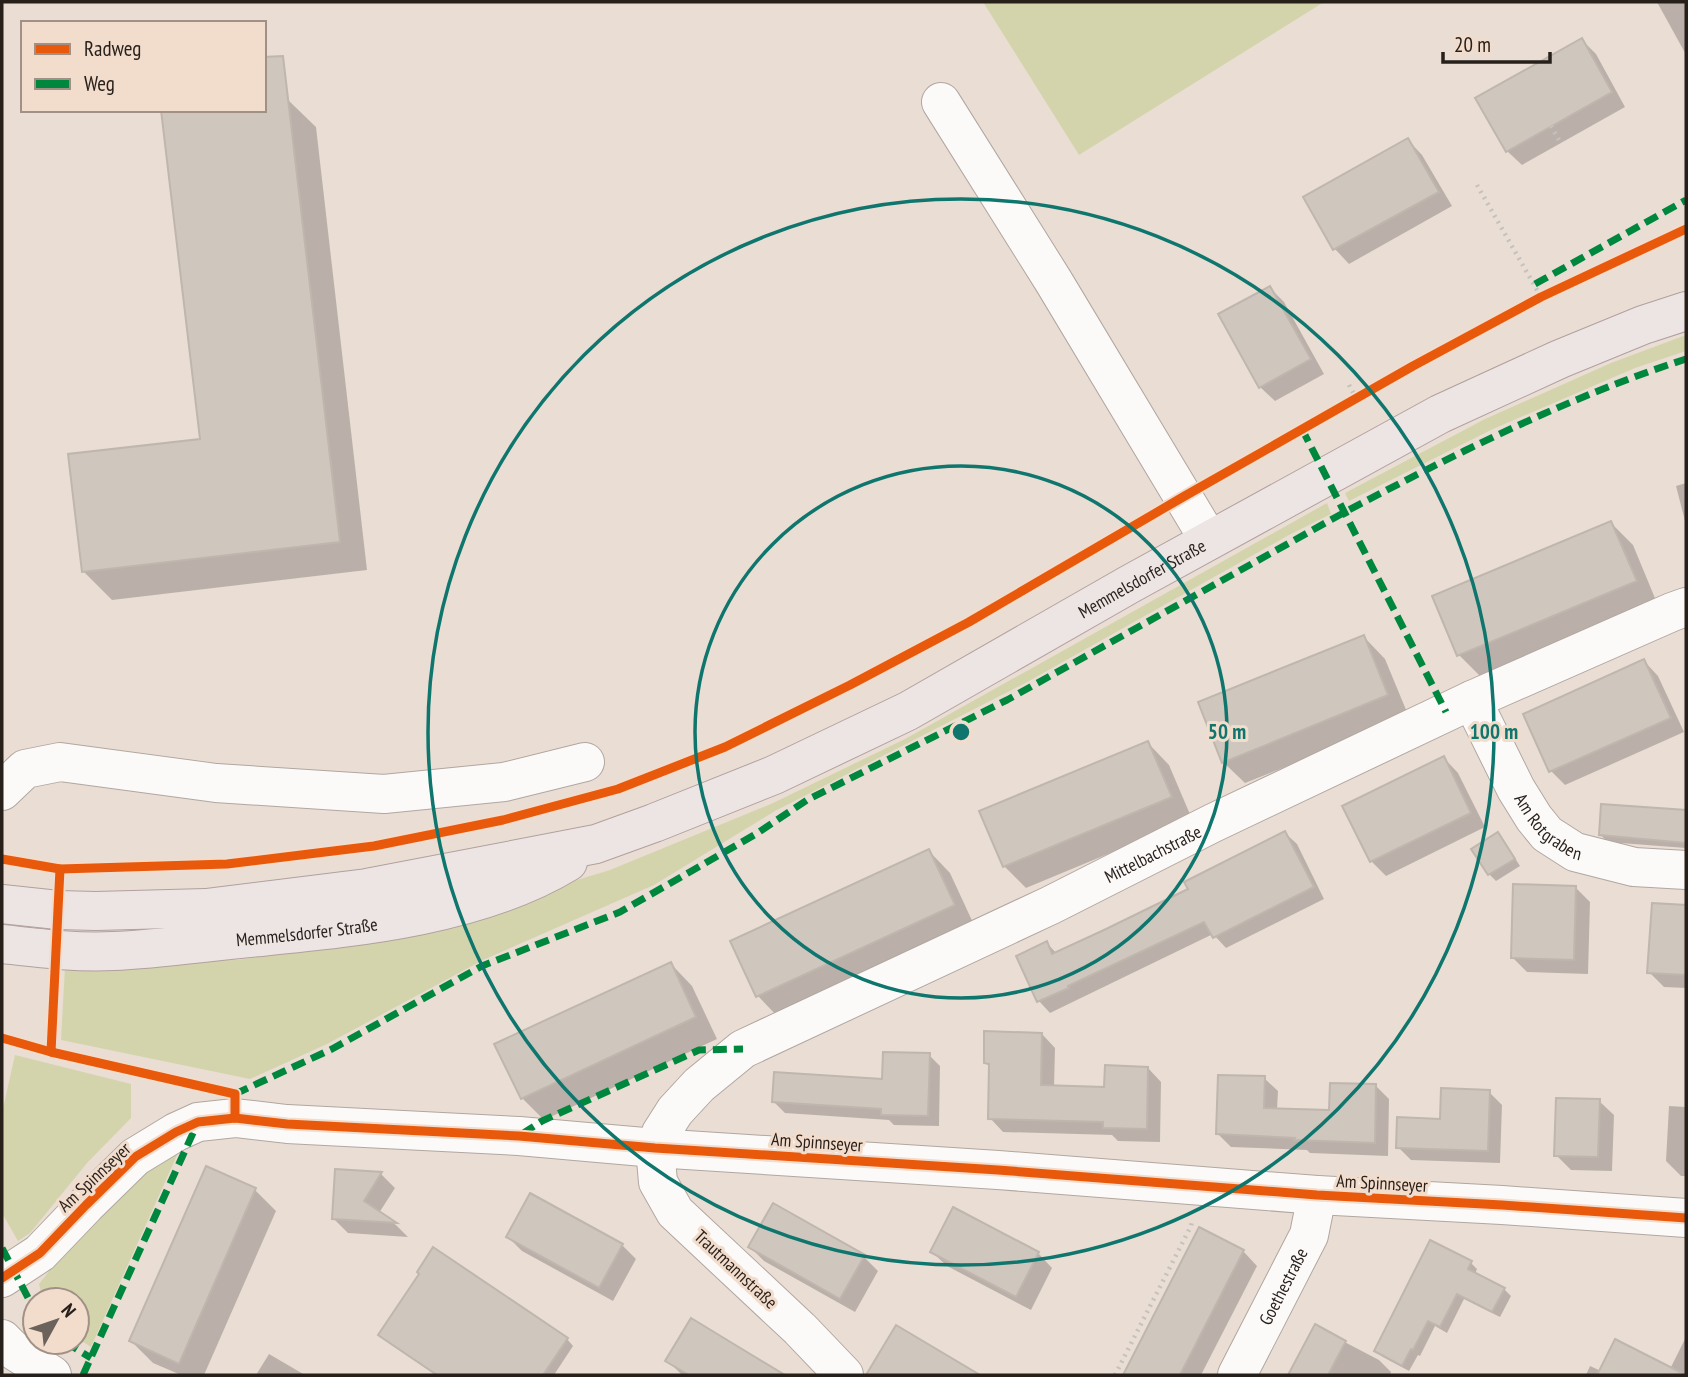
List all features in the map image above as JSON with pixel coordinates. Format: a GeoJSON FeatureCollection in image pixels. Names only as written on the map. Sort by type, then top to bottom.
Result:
{"type":"FeatureCollection","features":[{"type":"Feature","properties":{"kind":"main road","name":"Memmelsdorfer Straße"},"geometry":{"type":"LineString","coordinates":[[2,904],[58,911],[205,908],[368,888],[596,844],[774,775],[908,711],[1209,540],[1440,414],[1560,359],[1643,325],[1686,311]]}},
{"type":"Feature","properties":{"kind":"main road","name":"Memmelsdorfer Straße"},"geometry":{"type":"LineString","coordinates":[[2,944],[112,951],[348,928],[455,908],[516,888],[547,874],[596,844]]}},
{"type":"Feature","properties":{"kind":"street"},"geometry":{"type":"LineString","coordinates":[[941,102],[1054,282],[1209,540]]}},
{"type":"Feature","properties":{"kind":"street","name":"Mittelbachstraße"},"geometry":{"type":"LineString","coordinates":[[655,1148],[675,1111],[699,1085],[743,1049],[1051,905],[1213,823],[1472,700],[1686,607]]}},
{"type":"Feature","properties":{"kind":"street","name":"Am Rotgraben"},"geometry":{"type":"LineString","coordinates":[[1472,700],[1516,789],[1547,834],[1575,852],[1634,867],[1686,870]]}},
{"type":"Feature","properties":{"kind":"street"},"geometry":{"type":"LineString","coordinates":[[2,791],[25,769],[60,762],[216,783],[384,794],[504,782],[585,762]]}},
{"type":"Feature","properties":{"kind":"street","name":"Am Spinnseyer"},"geometry":{"type":"LineString","coordinates":[[2,1278],[40,1253],[135,1157],[198,1122],[235,1118],[287,1124],[519,1136],[1317,1195],[1686,1218]]}},
{"type":"Feature","properties":{"kind":"street","name":"Trautmannstraße"},"geometry":{"type":"LineString","coordinates":[[655,1148],[658,1182],[675,1212],[800,1329],[844,1375]]}},
{"type":"Feature","properties":{"kind":"street","name":"Goethestraße"},"geometry":{"type":"LineString","coordinates":[[1237,1375],[1308,1235],[1317,1195]]}},
{"type":"Feature","properties":{"kind":"street"},"geometry":{"type":"LineString","coordinates":[[2,1339],[13,1350],[52,1375]]}},
{"type":"Feature","properties":{"kind":"path"},"geometry":{"type":"LineString","coordinates":[[1551,126],[1559,140]]}},
{"type":"Feature","properties":{"kind":"path"},"geometry":{"type":"LineString","coordinates":[[1478,185],[1541,297]]}},
{"type":"Feature","properties":{"kind":"path"},"geometry":{"type":"LineString","coordinates":[[1349,385],[1356,398]]}},
{"type":"Feature","properties":{"kind":"path"},"geometry":{"type":"LineString","coordinates":[[1115,1375],[1191,1226],[1195,1185]]}},
{"type":"Feature","properties":{"kind":"green space"},"geometry":{"type":"Polygon","coordinates":[[[983,2],[1324,2],[1079,155],[983,2]]]}},
{"type":"Feature","properties":{"kind":"green space"},"geometry":{"type":"Polygon","coordinates":[[[1686,335],[1686,351],[1635,368],[1493,429],[1349,501],[1345,493],[1485,419],[1611,363],[1686,335]]]}},
{"type":"Feature","properties":{"kind":"green space"},"geometry":{"type":"Polygon","coordinates":[[[1327,503],[1331,514],[1029,681],[775,811],[654,885],[483,960],[327,1044],[250,1079],[61,1040],[65,967],[105,962],[237,960],[352,943],[429,925],[610,870],[771,804],[905,739],[1327,503]]]}},
{"type":"Feature","properties":{"kind":"green space"},"geometry":{"type":"Polygon","coordinates":[[[15,1055],[131,1084],[131,1118],[87,1163],[30,1233],[18,1241],[2,1213],[2,1113],[15,1055]]]}},
{"type":"Feature","properties":{"kind":"green space"},"geometry":{"type":"Polygon","coordinates":[[[178,1153],[91,1347],[91,1286],[39,1284],[106,1199],[128,1180],[178,1153]]]}},
{"type":"Feature","properties":{"kind":"building"},"geometry":{"type":"Polygon","coordinates":[[[1582,38],[1612,92],[1506,152],[1475,98],[1582,38]]]}},
{"type":"Feature","properties":{"kind":"building"},"geometry":{"type":"Polygon","coordinates":[[[283,56],[340,542],[82,572],[68,454],[200,439],[161,112],[266,112],[266,57],[283,56]]]}},
{"type":"Feature","properties":{"kind":"building"},"geometry":{"type":"Polygon","coordinates":[[[1408,138],[1439,192],[1333,250],[1303,197],[1408,138]]]}},
{"type":"Feature","properties":{"kind":"building"},"geometry":{"type":"Polygon","coordinates":[[[1270,286],[1311,359],[1259,388],[1218,314],[1270,286]]]}},
{"type":"Feature","properties":{"kind":"building"},"geometry":{"type":"Polygon","coordinates":[[[1611,521],[1637,581],[1457,656],[1432,596],[1611,521]]]}},
{"type":"Feature","properties":{"kind":"building"},"geometry":{"type":"Polygon","coordinates":[[[1364,635],[1388,695],[1222,763],[1198,702],[1364,635]]]}},
{"type":"Feature","properties":{"kind":"building"},"geometry":{"type":"Polygon","coordinates":[[[1644,659],[1671,718],[1549,772],[1523,714],[1644,659]]]}},
{"type":"Feature","properties":{"kind":"building"},"geometry":{"type":"Polygon","coordinates":[[[1148,741],[1172,797],[1003,867],[979,811],[1148,741]]]}},
{"type":"Feature","properties":{"kind":"building"},"geometry":{"type":"Polygon","coordinates":[[[1444,756],[1471,813],[1370,862],[1342,806],[1444,756]]]}},
{"type":"Feature","properties":{"kind":"building"},"geometry":{"type":"Polygon","coordinates":[[[1601,804],[1686,810],[1686,843],[1599,835],[1601,804]]]}},
{"type":"Feature","properties":{"kind":"building"},"geometry":{"type":"Polygon","coordinates":[[[1285,831],[1314,887],[1213,938],[1204,922],[1037,1002],[1016,956],[1047,941],[1052,954],[1104,930],[1188,889],[1184,882],[1285,831]]]}},
{"type":"Feature","properties":{"kind":"building"},"geometry":{"type":"Polygon","coordinates":[[[1498,832],[1515,859],[1488,875],[1471,849],[1498,832]]]}},
{"type":"Feature","properties":{"kind":"building"},"geometry":{"type":"Polygon","coordinates":[[[929,849],[955,905],[756,997],[730,941],[929,849]]]}},
{"type":"Feature","properties":{"kind":"building"},"geometry":{"type":"Polygon","coordinates":[[[1513,884],[1576,886],[1574,960],[1511,958],[1513,884]]]}},
{"type":"Feature","properties":{"kind":"building"},"geometry":{"type":"Polygon","coordinates":[[[1652,903],[1686,905],[1686,975],[1647,973],[1652,903]]]}},
{"type":"Feature","properties":{"kind":"building"},"geometry":{"type":"Polygon","coordinates":[[[671,962],[696,1017],[521,1099],[494,1044],[671,962]]]}},
{"type":"Feature","properties":{"kind":"building"},"geometry":{"type":"Polygon","coordinates":[[[984,1031],[1042,1033],[1041,1085],[1104,1087],[1105,1065],[1148,1067],[1147,1129],[1103,1128],[1103,1122],[988,1119],[989,1064],[984,1063],[984,1031]]]}},
{"type":"Feature","properties":{"kind":"building"},"geometry":{"type":"Polygon","coordinates":[[[883,1052],[930,1053],[928,1116],[881,1115],[881,1109],[772,1102],[774,1072],[882,1079],[883,1052]]]}},
{"type":"Feature","properties":{"kind":"building"},"geometry":{"type":"Polygon","coordinates":[[[1218,1075],[1265,1076],[1264,1108],[1329,1110],[1330,1083],[1376,1084],[1375,1143],[1216,1134],[1218,1075]]]}},
{"type":"Feature","properties":{"kind":"building"},"geometry":{"type":"Polygon","coordinates":[[[1441,1088],[1490,1090],[1488,1151],[1396,1148],[1397,1117],[1440,1119],[1441,1088]]]}},
{"type":"Feature","properties":{"kind":"building"},"geometry":{"type":"Polygon","coordinates":[[[1556,1098],[1600,1099],[1598,1157],[1554,1156],[1556,1098]]]}},
{"type":"Feature","properties":{"kind":"building"},"geometry":{"type":"Polygon","coordinates":[[[206,1166],[256,1188],[179,1364],[129,1341],[206,1166]]]}},
{"type":"Feature","properties":{"kind":"building"},"geometry":{"type":"Polygon","coordinates":[[[335,1169],[382,1172],[364,1201],[397,1223],[332,1219],[335,1169]]]}},
{"type":"Feature","properties":{"kind":"building"},"geometry":{"type":"Polygon","coordinates":[[[530,1193],[623,1244],[599,1288],[506,1237],[530,1193]]]}},
{"type":"Feature","properties":{"kind":"building"},"geometry":{"type":"Polygon","coordinates":[[[773,1203],[865,1255],[840,1299],[748,1247],[773,1203]]]}},
{"type":"Feature","properties":{"kind":"building"},"geometry":{"type":"Polygon","coordinates":[[[953,1207],[1039,1252],[1016,1297],[930,1252],[953,1207]]]}},
{"type":"Feature","properties":{"kind":"building"},"geometry":{"type":"Polygon","coordinates":[[[1199,1227],[1244,1250],[1180,1375],[1123,1375],[1199,1227]]]}},
{"type":"Feature","properties":{"kind":"building"},"geometry":{"type":"Polygon","coordinates":[[[1430,1240],[1472,1261],[1468,1269],[1505,1288],[1492,1312],[1457,1294],[1440,1327],[1428,1321],[1402,1366],[1374,1351],[1430,1240]]]}},
{"type":"Feature","properties":{"kind":"building"},"geometry":{"type":"Polygon","coordinates":[[[433,1247],[568,1338],[543,1375],[437,1375],[378,1335],[419,1274],[417,1272],[433,1247]]]}},
{"type":"Feature","properties":{"kind":"building"},"geometry":{"type":"Polygon","coordinates":[[[691,1318],[785,1375],[689,1375],[665,1361],[691,1318]]]}},
{"type":"Feature","properties":{"kind":"building"},"geometry":{"type":"Polygon","coordinates":[[[1315,1324],[1346,1341],[1328,1375],[1288,1375],[1315,1324]]]}},
{"type":"Feature","properties":{"kind":"building"},"geometry":{"type":"Polygon","coordinates":[[[896,1325],[980,1375],[866,1375],[896,1325]]]}},
{"type":"Feature","properties":{"kind":"building"},"geometry":{"type":"Polygon","coordinates":[[[1615,1339],[1686,1375],[1597,1375],[1615,1339]]]}},
{"type":"Feature","properties":{"kind":"marked path"},"geometry":{"type":"LineString","coordinates":[[1535,284],[1686,200]]}},
{"type":"Feature","properties":{"kind":"marked path"},"geometry":{"type":"LineString","coordinates":[[235,1094],[332,1049],[482,966],[620,912],[756,834],[807,800],[1007,700],[1345,512],[1428,469],[1555,409],[1686,359]]}},
{"type":"Feature","properties":{"kind":"marked path"},"geometry":{"type":"LineString","coordinates":[[1302,429],[1446,712]]}},
{"type":"Feature","properties":{"kind":"marked path"},"geometry":{"type":"LineString","coordinates":[[522,1134],[542,1121],[699,1050],[743,1049]]}},
{"type":"Feature","properties":{"kind":"marked path"},"geometry":{"type":"LineString","coordinates":[[83,1375],[198,1122]]}},
{"type":"Feature","properties":{"kind":"marked path"},"geometry":{"type":"LineString","coordinates":[[2,1248],[22,1286]]}},
{"type":"Feature","properties":{"kind":"cycle path"},"geometry":{"type":"LineString","coordinates":[[2,859],[60,869],[227,864],[374,846],[503,820],[618,789],[725,747],[850,685],[969,622],[1413,366],[1541,297],[1686,229]]}},
{"type":"Feature","properties":{"kind":"cycle path"},"geometry":{"type":"LineString","coordinates":[[51,1052],[60,869]]}},
{"type":"Feature","properties":{"kind":"cycle path"},"geometry":{"type":"LineString","coordinates":[[2,1038],[51,1052],[235,1094],[235,1118]]}},
{"type":"Feature","properties":{"kind":"cycle path"},"geometry":{"type":"LineString","coordinates":[[2,1278],[40,1253],[135,1157],[198,1122],[235,1118],[287,1124],[519,1136],[1317,1195],[1686,1218]]}}]}
